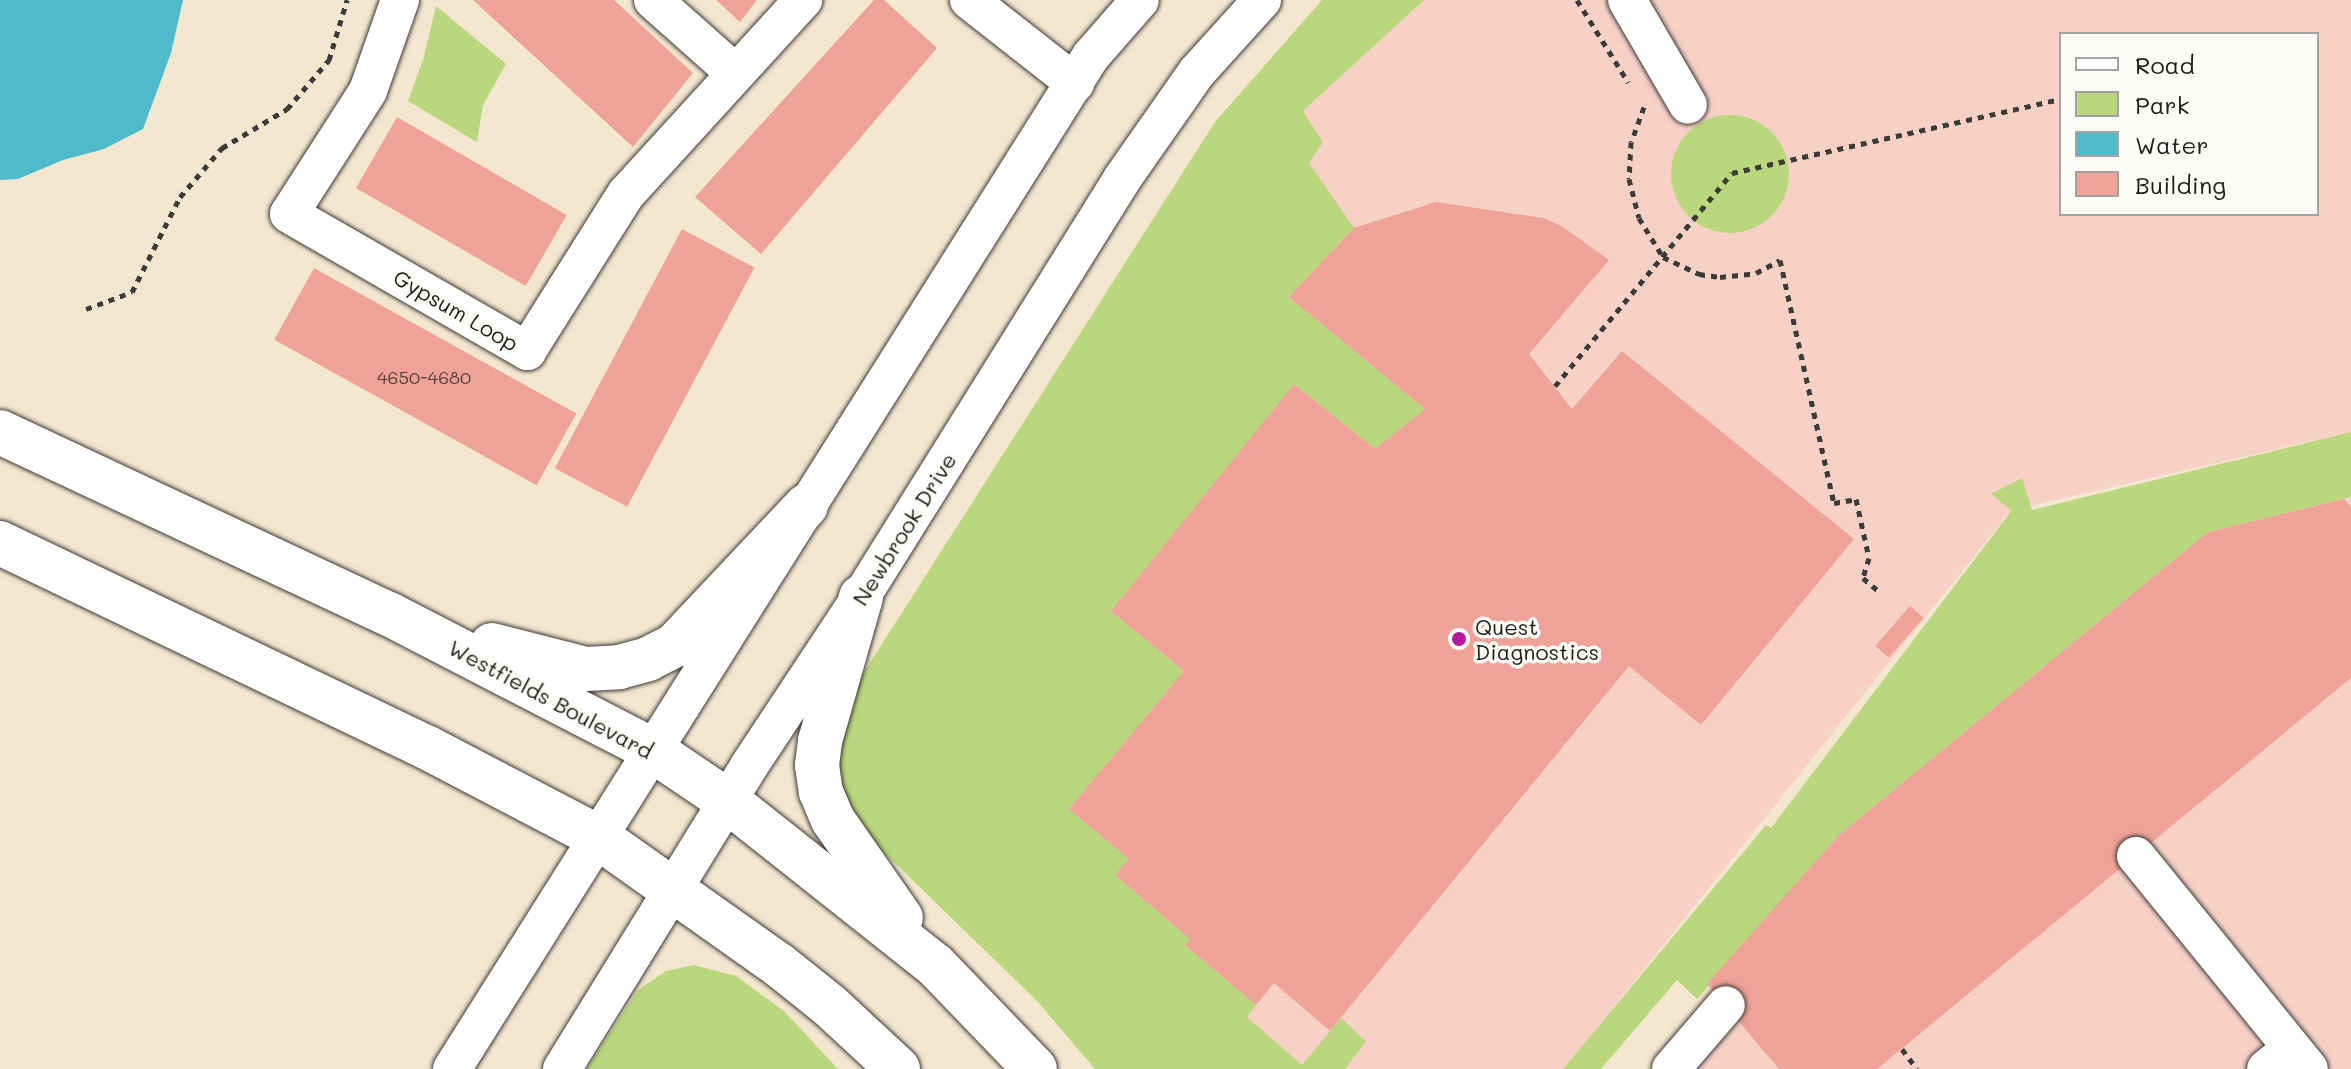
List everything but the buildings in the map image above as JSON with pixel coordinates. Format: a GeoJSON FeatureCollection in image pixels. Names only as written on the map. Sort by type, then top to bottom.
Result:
{"type":"FeatureCollection","features":[{"type":"Feature","properties":{"kind":"main road","name":"Westfields Boulevard"},"geometry":{"type":"LineString","coordinates":[[0,432],[389,614],[652,750],[729,802],[935,965],[1035,1069]]}},
{"type":"Feature","properties":{"kind":"main road"},"geometry":{"type":"LineString","coordinates":[[389,614],[557,664],[586,669],[619,667],[648,659],[675,645],[806,506]]}},
{"type":"Feature","properties":{"kind":"main road"},"geometry":{"type":"LineString","coordinates":[[0,543],[413,741],[598,837],[673,887],[829,1005],[898,1069]]}},
{"type":"Feature","properties":{"kind":"main road"},"geometry":{"type":"LineString","coordinates":[[861,597],[820,741],[817,765],[821,792],[847,843],[935,965]]}},
{"type":"Feature","properties":{"kind":"street","name":"Gypsum Loop"},"geometry":{"type":"LineString","coordinates":[[400,0],[368,91],[289,214],[527,351],[626,194],[734,72],[803,0]]}},
{"type":"Feature","properties":{"kind":"street"},"geometry":{"type":"LineString","coordinates":[[653,0],[734,72]]}},
{"type":"Feature","properties":{"kind":"street"},"geometry":{"type":"LineString","coordinates":[[969,0],[1075,83]]}},
{"type":"Feature","properties":{"kind":"street"},"geometry":{"type":"LineString","coordinates":[[452,1069],[1091,56],[1140,0]]}},
{"type":"Feature","properties":{"kind":"street","name":"Newbrook Drive"},"geometry":{"type":"LineString","coordinates":[[562,1069],[673,887],[861,597],[1122,179],[1197,72],[1262,0]]}},
{"type":"Feature","properties":{"kind":"street"},"geometry":{"type":"LineString","coordinates":[[1627,0],[1688,105]]}},
{"type":"Feature","properties":{"kind":"street"},"geometry":{"type":"LineString","coordinates":[[2136,856],[2289,1062]]}},
{"type":"Feature","properties":{"kind":"street"},"geometry":{"type":"LineString","coordinates":[[1671,1069],[1726,1005]]}},
{"type":"Feature","properties":{"kind":"path"},"geometry":{"type":"LineString","coordinates":[[86,309],[132,292],[180,197],[222,148],[287,109],[324,66],[329,60],[347,0]]}},
{"type":"Feature","properties":{"kind":"path"},"geometry":{"type":"LineString","coordinates":[[1577,0],[1630,85]]}},
{"type":"Feature","properties":{"kind":"path"},"geometry":{"type":"LineString","coordinates":[[1637,98],[1645,110],[1631,142],[1627,163],[1632,198],[1649,239],[1663,257],[1699,274],[1738,277],[1756,273],[1780,260],[1834,503],[1856,499],[1869,558],[1863,578],[1881,593]]}},
{"type":"Feature","properties":{"kind":"path"},"geometry":{"type":"LineString","coordinates":[[1555,386],[1732,173],[2059,99]]}},
{"type":"Feature","properties":{"kind":"path"},"geometry":{"type":"LineString","coordinates":[[1902,1049],[1917,1069]]}},
{"type":"Feature","properties":{"kind":"shaded area"},"geometry":{"type":"Polygon","coordinates":[[[1424,0],[2351,0],[2351,432],[2011,510],[1564,1069],[1206,1069],[915,706],[1303,111],[1424,0]]]}},
{"type":"Feature","properties":{"kind":"shaded area"},"geometry":{"type":"Polygon","coordinates":[[[2351,497],[2351,1069],[1653,1069],[1838,836],[2208,532],[2351,497]]]}},
{"type":"Feature","properties":{"kind":"green space"},"geometry":{"type":"Polygon","coordinates":[[[1322,0],[1424,0],[1303,111],[1323,142],[1309,163],[1354,228],[1289,297],[1425,409],[1375,449],[1295,385],[1111,611],[1184,671],[1069,809],[1129,859],[1116,876],[1190,939],[1185,945],[1256,1005],[1247,1017],[1302,1065],[1341,1018],[1366,1041],[1345,1069],[1095,1069],[1037,1001],[868,837],[853,817],[834,769],[859,680],[1215,122],[1322,0]]]}},
{"type":"Feature","properties":{"kind":"green space"},"geometry":{"type":"Polygon","coordinates":[[[436,6],[506,64],[483,105],[477,142],[408,101],[423,60],[436,6]]]}},
{"type":"Feature","properties":{"kind":"green space"},"geometry":{"type":"Polygon","coordinates":[[[1730,115],[1752,120],[1772,132],[1784,152],[1789,174],[1784,196],[1772,216],[1752,228],[1730,233],[1708,228],[1688,216],[1676,196],[1671,174],[1676,152],[1688,132],[1708,120],[1730,115]]]}},
{"type":"Feature","properties":{"kind":"green space"},"geometry":{"type":"Polygon","coordinates":[[[2351,432],[2351,497],[2208,532],[1838,836],[1697,999],[1677,980],[1601,1069],[1563,1069],[1766,825],[1771,828],[2009,514],[2011,510],[1991,494],[2022,478],[2032,510],[2351,432]]]}},
{"type":"Feature","properties":{"kind":"green space"},"geometry":{"type":"Polygon","coordinates":[[[694,965],[736,976],[784,1011],[838,1069],[587,1069],[638,990],[666,971],[694,965]]]}},
{"type":"Feature","properties":{"kind":"water"},"geometry":{"type":"Polygon","coordinates":[[[0,0],[183,0],[171,53],[143,129],[104,149],[63,160],[18,179],[0,180],[0,0]]]}},
{"type":"Feature","properties":{"kind":"place","name":"Quest Diagnostics"},"geometry":{"type":"Point","coordinates":[1459,639]}}]}
